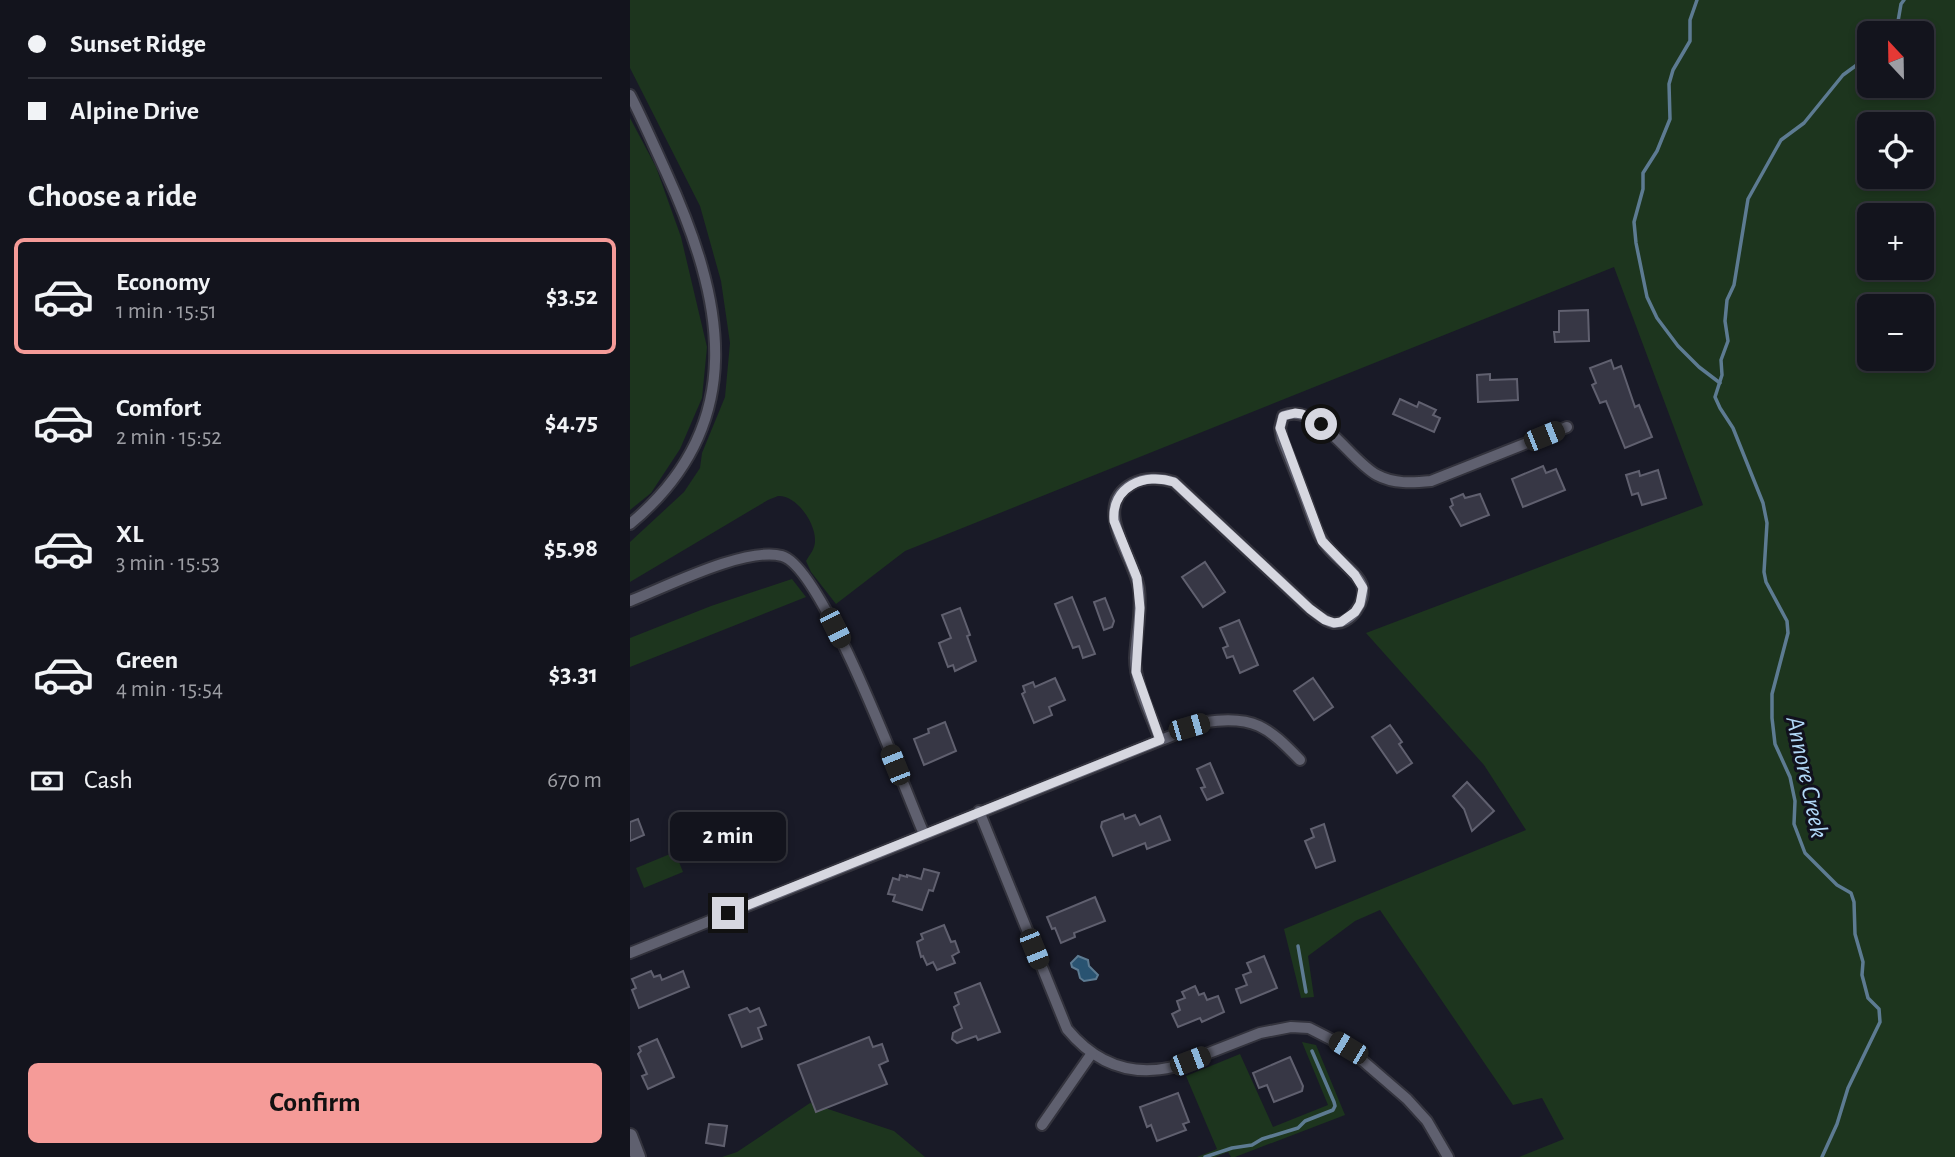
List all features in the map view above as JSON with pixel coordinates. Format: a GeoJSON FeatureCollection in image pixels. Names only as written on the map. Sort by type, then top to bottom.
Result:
{"type":"FeatureCollection","features":[{"type":"Feature","properties":{"kind":"street"},"geometry":{"type":"LineString","coordinates":[[630,95],[678,198],[692,235],[707,289],[716,342],[713,382],[701,432],[683,468],[664,494],[630,524]]}},
{"type":"Feature","properties":{"kind":"street"},"geometry":{"type":"LineString","coordinates":[[1160,740],[1136,672],[1140,608],[1137,578],[1114,521],[1115,502],[1125,489],[1149,479],[1174,482],[1310,609],[1334,623],[1348,619],[1355,612],[1360,604],[1363,588],[1355,575],[1322,541],[1282,439],[1280,428],[1283,416],[1302,414],[1321,424],[1375,474],[1389,480],[1415,483],[1431,481],[1567,428]]}},
{"type":"Feature","properties":{"kind":"street"},"geometry":{"type":"LineString","coordinates":[[630,601],[754,555],[782,556],[797,565],[809,582],[858,675],[924,834]]}},
{"type":"Feature","properties":{"kind":"street"},"geometry":{"type":"LineString","coordinates":[[630,953],[1206,722],[1235,720],[1251,723],[1273,733],[1300,760]]}},
{"type":"Feature","properties":{"kind":"street"},"geometry":{"type":"LineString","coordinates":[[979,811],[1067,1029],[1091,1053],[1120,1068],[1144,1072],[1159,1071],[1173,1068],[1260,1033],[1291,1027],[1309,1028],[1348,1048],[1413,1105],[1427,1121],[1448,1157]]}},
{"type":"Feature","properties":{"kind":"street"},"geometry":{"type":"LineString","coordinates":[[1042,1125],[1091,1053]]}},
{"type":"Feature","properties":{"kind":"street"},"geometry":{"type":"LineString","coordinates":[[630,1136],[638,1157]]}},
{"type":"Feature","properties":{"kind":"green space"},"geometry":{"type":"Polygon","coordinates":[[[630,0],[1955,0],[1955,1157],[1519,1157],[1564,1139],[1542,1098],[1513,1105],[1380,910],[1355,921],[1308,956],[1314,997],[1301,998],[1284,929],[1526,830],[1484,765],[1366,633],[1703,505],[1614,267],[905,551],[836,604],[811,572],[806,561],[815,541],[809,519],[792,500],[778,496],[630,582],[630,542],[684,492],[700,468],[702,453],[725,397],[730,343],[721,281],[700,206],[630,68],[630,0]]]}},
{"type":"Feature","properties":{"kind":"green space"},"geometry":{"type":"Polygon","coordinates":[[[630,118],[656,167],[681,237],[707,347],[702,398],[680,449],[651,493],[630,510],[630,118]]]}},
{"type":"Feature","properties":{"kind":"green space"},"geometry":{"type":"Polygon","coordinates":[[[792,579],[806,597],[630,667],[630,638],[711,606],[792,579]]]}},
{"type":"Feature","properties":{"kind":"green space"},"geometry":{"type":"Polygon","coordinates":[[[675,852],[683,872],[644,888],[636,868],[675,852]]]}},
{"type":"Feature","properties":{"kind":"green space"},"geometry":{"type":"Polygon","coordinates":[[[1302,1042],[1316,1045],[1345,1115],[1235,1157],[1231,1157],[1228,1152],[1215,1157],[1197,1157],[1217,1149],[1186,1076],[1240,1054],[1273,1127],[1328,1105],[1302,1042]]]}},
{"type":"Feature","properties":{"kind":"green space"},"geometry":{"type":"Polygon","coordinates":[[[810,1103],[894,1131],[925,1157],[722,1157],[737,1152],[810,1103]]]}},
{"type":"Feature","properties":{"kind":"water"},"geometry":{"type":"Polygon","coordinates":[[[1078,956],[1088,960],[1089,966],[1098,975],[1096,979],[1084,981],[1080,978],[1078,970],[1072,967],[1071,963],[1078,956]]]}},
{"type":"Feature","properties":{"kind":"building"},"geometry":{"type":"Polygon","coordinates":[[[1588,310],[1589,341],[1555,342],[1554,332],[1559,332],[1559,311],[1588,310]]]}},
{"type":"Feature","properties":{"kind":"building"},"geometry":{"type":"Polygon","coordinates":[[[1611,360],[1614,369],[1621,366],[1635,407],[1639,405],[1652,437],[1625,448],[1606,401],[1600,403],[1592,385],[1596,383],[1590,368],[1611,360]]]}},
{"type":"Feature","properties":{"kind":"building"},"geometry":{"type":"Polygon","coordinates":[[[1490,374],[1490,380],[1517,379],[1518,400],[1478,402],[1477,375],[1490,374]]]}},
{"type":"Feature","properties":{"kind":"building"},"geometry":{"type":"Polygon","coordinates":[[[1400,399],[1417,407],[1419,402],[1436,410],[1433,415],[1440,418],[1434,432],[1393,414],[1400,399]]]}},
{"type":"Feature","properties":{"kind":"building"},"geometry":{"type":"Polygon","coordinates":[[[1543,466],[1546,473],[1556,469],[1565,490],[1523,507],[1512,479],[1543,466]]]}},
{"type":"Feature","properties":{"kind":"building"},"geometry":{"type":"Polygon","coordinates":[[[1658,470],[1666,498],[1642,505],[1638,493],[1632,495],[1626,475],[1639,471],[1640,476],[1658,470]]]}},
{"type":"Feature","properties":{"kind":"building"},"geometry":{"type":"Polygon","coordinates":[[[1463,494],[1465,498],[1480,494],[1489,515],[1461,526],[1450,507],[1453,505],[1451,499],[1463,494]]]}},
{"type":"Feature","properties":{"kind":"building"},"geometry":{"type":"Polygon","coordinates":[[[1205,562],[1225,592],[1203,607],[1182,577],[1205,562]]]}},
{"type":"Feature","properties":{"kind":"building"},"geometry":{"type":"Polygon","coordinates":[[[1072,597],[1095,654],[1083,658],[1079,646],[1073,648],[1055,604],[1072,597]]]}},
{"type":"Feature","properties":{"kind":"building"},"geometry":{"type":"Polygon","coordinates":[[[1105,598],[1114,621],[1112,627],[1104,630],[1094,602],[1105,598]]]}},
{"type":"Feature","properties":{"kind":"building"},"geometry":{"type":"Polygon","coordinates":[[[960,608],[976,661],[955,671],[953,665],[948,667],[939,643],[951,638],[942,615],[960,608]]]}},
{"type":"Feature","properties":{"kind":"building"},"geometry":{"type":"Polygon","coordinates":[[[1239,620],[1258,665],[1240,673],[1233,656],[1227,658],[1223,648],[1228,646],[1220,628],[1239,620]]]}},
{"type":"Feature","properties":{"kind":"building"},"geometry":{"type":"Polygon","coordinates":[[[1055,678],[1065,700],[1049,707],[1052,715],[1034,723],[1022,694],[1025,692],[1023,686],[1033,682],[1035,687],[1055,678]]]}},
{"type":"Feature","properties":{"kind":"building"},"geometry":{"type":"Polygon","coordinates":[[[1313,678],[1333,707],[1314,720],[1294,691],[1313,678]]]}},
{"type":"Feature","properties":{"kind":"building"},"geometry":{"type":"Polygon","coordinates":[[[945,722],[956,751],[924,765],[914,739],[945,722]]]}},
{"type":"Feature","properties":{"kind":"building"},"geometry":{"type":"Polygon","coordinates":[[[1390,725],[1412,763],[1397,773],[1372,737],[1390,725]]]}},
{"type":"Feature","properties":{"kind":"building"},"geometry":{"type":"Polygon","coordinates":[[[1210,763],[1223,793],[1207,800],[1197,769],[1210,763]]]}},
{"type":"Feature","properties":{"kind":"building"},"geometry":{"type":"Polygon","coordinates":[[[1467,782],[1494,811],[1472,831],[1464,809],[1453,796],[1467,782]]]}},
{"type":"Feature","properties":{"kind":"building"},"geometry":{"type":"Polygon","coordinates":[[[1123,814],[1125,819],[1135,815],[1140,825],[1160,816],[1170,840],[1147,849],[1145,843],[1113,856],[1101,827],[1102,822],[1123,814]]]}},
{"type":"Feature","properties":{"kind":"building"},"geometry":{"type":"Polygon","coordinates":[[[638,819],[644,835],[630,841],[630,822],[638,819]]]}},
{"type":"Feature","properties":{"kind":"building"},"geometry":{"type":"Polygon","coordinates":[[[1324,824],[1335,861],[1316,868],[1305,841],[1314,837],[1311,829],[1324,824]]]}},
{"type":"Feature","properties":{"kind":"building"},"geometry":{"type":"Polygon","coordinates":[[[924,869],[939,873],[922,910],[893,901],[895,895],[888,894],[893,878],[899,880],[900,875],[907,875],[921,879],[924,869]]]}},
{"type":"Feature","properties":{"kind":"building"},"geometry":{"type":"Polygon","coordinates":[[[1095,897],[1105,921],[1074,933],[1075,937],[1061,943],[1047,917],[1095,897]]]}},
{"type":"Feature","properties":{"kind":"building"},"geometry":{"type":"Polygon","coordinates":[[[944,925],[951,942],[955,941],[959,952],[952,956],[955,963],[937,970],[933,962],[927,965],[923,956],[921,957],[917,942],[923,939],[921,934],[944,925]]]}},
{"type":"Feature","properties":{"kind":"building"},"geometry":{"type":"Polygon","coordinates":[[[1264,956],[1277,988],[1241,1003],[1236,989],[1247,985],[1243,975],[1251,972],[1247,963],[1264,956]]]}},
{"type":"Feature","properties":{"kind":"building"},"geometry":{"type":"Polygon","coordinates":[[[651,971],[654,977],[660,975],[662,980],[683,971],[689,987],[639,1008],[632,990],[636,988],[632,979],[651,971]]]}},
{"type":"Feature","properties":{"kind":"building"},"geometry":{"type":"Polygon","coordinates":[[[980,983],[1000,1032],[978,1040],[976,1036],[957,1043],[952,1039],[953,1033],[962,1028],[954,1007],[959,1004],[955,993],[980,983]]]}},
{"type":"Feature","properties":{"kind":"building"},"geometry":{"type":"Polygon","coordinates":[[[1195,986],[1199,995],[1204,993],[1207,1000],[1218,996],[1224,1012],[1202,1022],[1200,1018],[1178,1027],[1172,1014],[1180,1010],[1177,1001],[1185,998],[1182,992],[1195,986]]]}},
{"type":"Feature","properties":{"kind":"building"},"geometry":{"type":"Polygon","coordinates":[[[747,1008],[750,1012],[759,1008],[766,1025],[758,1028],[762,1039],[742,1047],[729,1015],[747,1008]]]}},
{"type":"Feature","properties":{"kind":"building"},"geometry":{"type":"Polygon","coordinates":[[[869,1037],[873,1047],[882,1044],[888,1061],[879,1065],[887,1084],[816,1112],[798,1065],[869,1037]]]}},
{"type":"Feature","properties":{"kind":"building"},"geometry":{"type":"Polygon","coordinates":[[[657,1039],[674,1077],[648,1089],[642,1076],[647,1074],[638,1054],[641,1051],[639,1047],[657,1039]]]}},
{"type":"Feature","properties":{"kind":"building"},"geometry":{"type":"Polygon","coordinates":[[[1290,1057],[1303,1086],[1302,1091],[1274,1102],[1267,1085],[1259,1088],[1253,1073],[1290,1057]]]}},
{"type":"Feature","properties":{"kind":"building"},"geometry":{"type":"Polygon","coordinates":[[[1178,1093],[1189,1122],[1183,1124],[1186,1130],[1157,1141],[1151,1125],[1147,1127],[1140,1107],[1178,1093]]]}},
{"type":"Feature","properties":{"kind":"building"},"geometry":{"type":"Polygon","coordinates":[[[709,1124],[727,1126],[724,1146],[706,1143],[709,1124]]]}},
{"type":"Feature","properties":{"kind":"waterway"},"geometry":{"type":"LineString","coordinates":[[1697,0],[1690,20],[1690,41],[1673,70],[1669,84],[1670,119],[1657,151],[1643,173],[1643,189],[1634,222],[1647,297],[1657,318],[1678,346],[1720,383]]}},
{"type":"Feature","properties":{"kind":"waterway","name":"Annore Creek"},"geometry":{"type":"LineString","coordinates":[[1898,21],[1904,0]]}},
{"type":"Feature","properties":{"kind":"waterway","name":"Annore Creek"},"geometry":{"type":"LineString","coordinates":[[1822,1157],[1837,1124],[1848,1088],[1880,1022],[1879,1009],[1868,998],[1862,975],[1863,962],[1855,934],[1854,902],[1851,893],[1837,885],[1805,853],[1794,824],[1795,801],[1790,777],[1775,744],[1772,718],[1772,694],[1788,633],[1787,621],[1766,582],[1764,572],[1767,523],[1763,503],[1733,428],[1715,397],[1722,375],[1721,360],[1728,341],[1725,321],[1727,300],[1734,285],[1748,199],[1781,140],[1804,123],[1843,75],[1857,65]]}},
{"type":"Feature","properties":{"kind":"waterway"},"geometry":{"type":"LineString","coordinates":[[1298,946],[1306,992]]}},
{"type":"Feature","properties":{"kind":"waterway"},"geometry":{"type":"LineString","coordinates":[[1205,1157],[1252,1145],[1262,1139],[1298,1128],[1305,1121],[1333,1110],[1334,1102],[1312,1051]]}},
{"type":"Feature","properties":{"kind":"route"},"geometry":{"type":"LineString","coordinates":[[728,913],[1160,740],[1136,672],[1140,608],[1137,578],[1118,534],[1113,511],[1119,495],[1135,483],[1149,479],[1174,482],[1310,609],[1334,623],[1348,619],[1360,604],[1363,588],[1355,575],[1322,541],[1280,428],[1283,416],[1295,413],[1321,424]]}}]}
